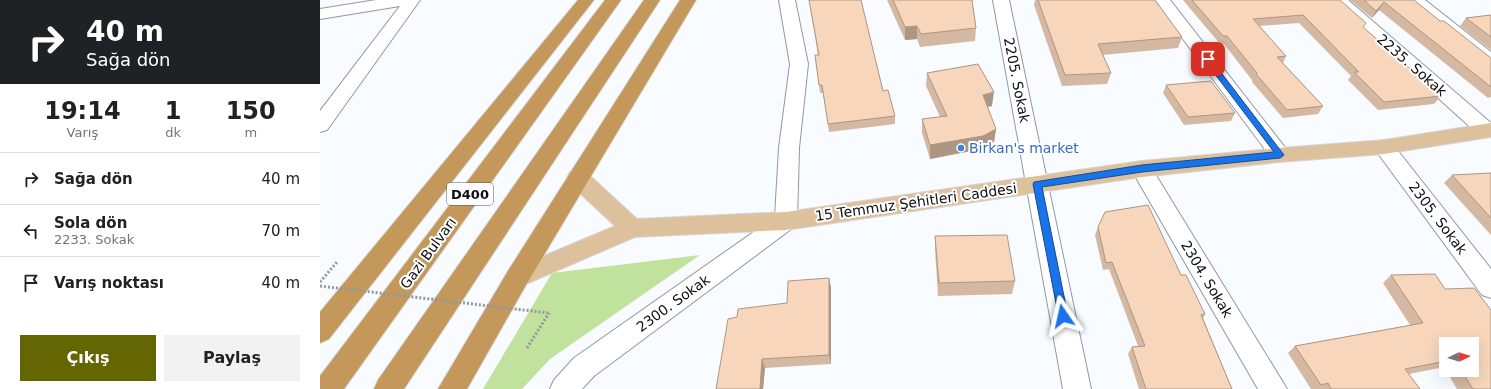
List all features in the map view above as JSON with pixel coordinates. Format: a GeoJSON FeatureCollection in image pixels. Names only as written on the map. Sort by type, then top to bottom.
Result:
{"type":"FeatureCollection","features":[{"type":"Feature","properties":{"kind":"highway"},"geometry":{"type":"LineString","coordinates":[[320,331],[586,0]]}},
{"type":"Feature","properties":{"kind":"highway","name":"Gazi Bulvarı"},"geometry":{"type":"LineString","coordinates":[[328,389],[613,0]]}},
{"type":"Feature","properties":{"kind":"highway","name":"D400"},"geometry":{"type":"LineString","coordinates":[[388,389],[652,0]]}},
{"type":"Feature","properties":{"kind":"highway"},"geometry":{"type":"LineString","coordinates":[[452,389],[517,278],[688,0]]}},
{"type":"Feature","properties":{"kind":"main road","name":"15 Temmuz Şehitleri Caddesi"},"geometry":{"type":"LineString","coordinates":[[517,278],[632,228],[786,221],[1142,169],[1280,155],[1384,147],[1488,130]]}},
{"type":"Feature","properties":{"kind":"main road"},"geometry":{"type":"LineString","coordinates":[[578,178],[632,228]]}},
{"type":"Feature","properties":{"kind":"street"},"geometry":{"type":"LineString","coordinates":[[320,14],[405,0]]}},
{"type":"Feature","properties":{"kind":"street"},"geometry":{"type":"LineString","coordinates":[[320,125],[412,0]]}},
{"type":"Feature","properties":{"kind":"street"},"geometry":{"type":"LineString","coordinates":[[786,221],[789,148],[799,64],[787,0]]}},
{"type":"Feature","properties":{"kind":"street","name":"2205. Sokak"},"geometry":{"type":"LineString","coordinates":[[1001,0],[1077,389]]}},
{"type":"Feature","properties":{"kind":"street"},"geometry":{"type":"LineString","coordinates":[[1162,0],[1280,155]]}},
{"type":"Feature","properties":{"kind":"street","name":"2235. Sokak"},"geometry":{"type":"LineString","coordinates":[[1338,0],[1488,130]]}},
{"type":"Feature","properties":{"kind":"street"},"geometry":{"type":"LineString","coordinates":[[1415,0],[1491,61]]}},
{"type":"Feature","properties":{"kind":"street","name":"2305. Sokak"},"geometry":{"type":"LineString","coordinates":[[1384,147],[1491,288]]}},
{"type":"Feature","properties":{"kind":"street","name":"2304. Sokak"},"geometry":{"type":"LineString","coordinates":[[1142,169],[1273,389]]}},
{"type":"Feature","properties":{"kind":"street","name":"2300. Sokak"},"geometry":{"type":"LineString","coordinates":[[564,389],[584,367],[786,221]]}},
{"type":"Feature","properties":{"kind":"path"},"geometry":{"type":"LineString","coordinates":[[320,282],[337,262]]}},
{"type":"Feature","properties":{"kind":"path"},"geometry":{"type":"LineString","coordinates":[[320,286],[549,313],[527,348]]}},
{"type":"Feature","properties":{"kind":"green space"},"geometry":{"type":"Polygon","coordinates":[[[700,255],[550,359],[522,389],[483,389],[552,273],[700,255]]]}},
{"type":"Feature","properties":{"kind":"building"},"geometry":{"type":"Polygon","coordinates":[[[809,0],[861,0],[883,91],[888,90],[895,116],[828,124],[822,85],[819,85],[815,55],[819,55],[809,0]]]}},
{"type":"Feature","properties":{"kind":"building"},"geometry":{"type":"Polygon","coordinates":[[[893,0],[972,0],[976,28],[921,34],[917,26],[905,27],[893,0]]]}},
{"type":"Feature","properties":{"kind":"building"},"geometry":{"type":"Polygon","coordinates":[[[1038,0],[1155,0],[1182,37],[1098,44],[1111,73],[1065,75],[1038,0]]]}},
{"type":"Feature","properties":{"kind":"building"},"geometry":{"type":"Polygon","coordinates":[[[1192,0],[1340,0],[1366,23],[1363,27],[1441,96],[1384,102],[1354,72],[1359,72],[1303,15],[1253,19],[1286,56],[1277,57],[1323,106],[1287,110],[1256,74],[1257,73],[1227,36],[1223,36],[1192,0]]]}},
{"type":"Feature","properties":{"kind":"building"},"geometry":{"type":"Polygon","coordinates":[[[1364,0],[1414,0],[1440,21],[1444,21],[1491,58],[1491,87],[1384,2],[1376,11],[1364,0]]]}},
{"type":"Feature","properties":{"kind":"building"},"geometry":{"type":"Polygon","coordinates":[[[1491,15],[1491,37],[1466,18],[1491,15]]]}},
{"type":"Feature","properties":{"kind":"building"},"geometry":{"type":"Polygon","coordinates":[[[978,64],[994,92],[983,95],[996,129],[983,136],[930,145],[922,119],[947,116],[927,73],[978,64]]]}},
{"type":"Feature","properties":{"kind":"building"},"geometry":{"type":"Polygon","coordinates":[[[1211,81],[1235,113],[1188,117],[1166,85],[1211,81]]]}},
{"type":"Feature","properties":{"kind":"building"},"geometry":{"type":"Polygon","coordinates":[[[1491,173],[1491,218],[1452,175],[1491,173]]]}},
{"type":"Feature","properties":{"kind":"building"},"geometry":{"type":"Polygon","coordinates":[[[1148,205],[1181,275],[1186,275],[1205,314],[1201,315],[1232,389],[1146,389],[1132,347],[1145,346],[1112,262],[1106,263],[1098,227],[1105,212],[1148,205]]]}},
{"type":"Feature","properties":{"kind":"building"},"geometry":{"type":"Polygon","coordinates":[[[1007,235],[1015,281],[939,283],[935,236],[1007,235]]]}},
{"type":"Feature","properties":{"kind":"building"},"geometry":{"type":"Polygon","coordinates":[[[1435,274],[1445,289],[1474,288],[1491,310],[1491,389],[1473,389],[1465,377],[1479,377],[1479,337],[1439,337],[1439,362],[1405,369],[1420,389],[1331,389],[1328,383],[1321,385],[1295,346],[1423,323],[1391,275],[1435,274]]]}},
{"type":"Feature","properties":{"kind":"building"},"geometry":{"type":"Polygon","coordinates":[[[829,278],[829,355],[762,359],[760,389],[716,389],[728,319],[737,317],[738,309],[787,303],[788,281],[829,278]]]}},
{"type":"Feature","properties":{"kind":"place","name":"Birkan's market"},"geometry":{"type":"Point","coordinates":[961,148]}},
{"type":"Feature","properties":{"kind":"route"},"geometry":{"type":"LineString","coordinates":[[1063,316],[1038,184],[1142,169],[1280,155],[1208,59]]}}]}
